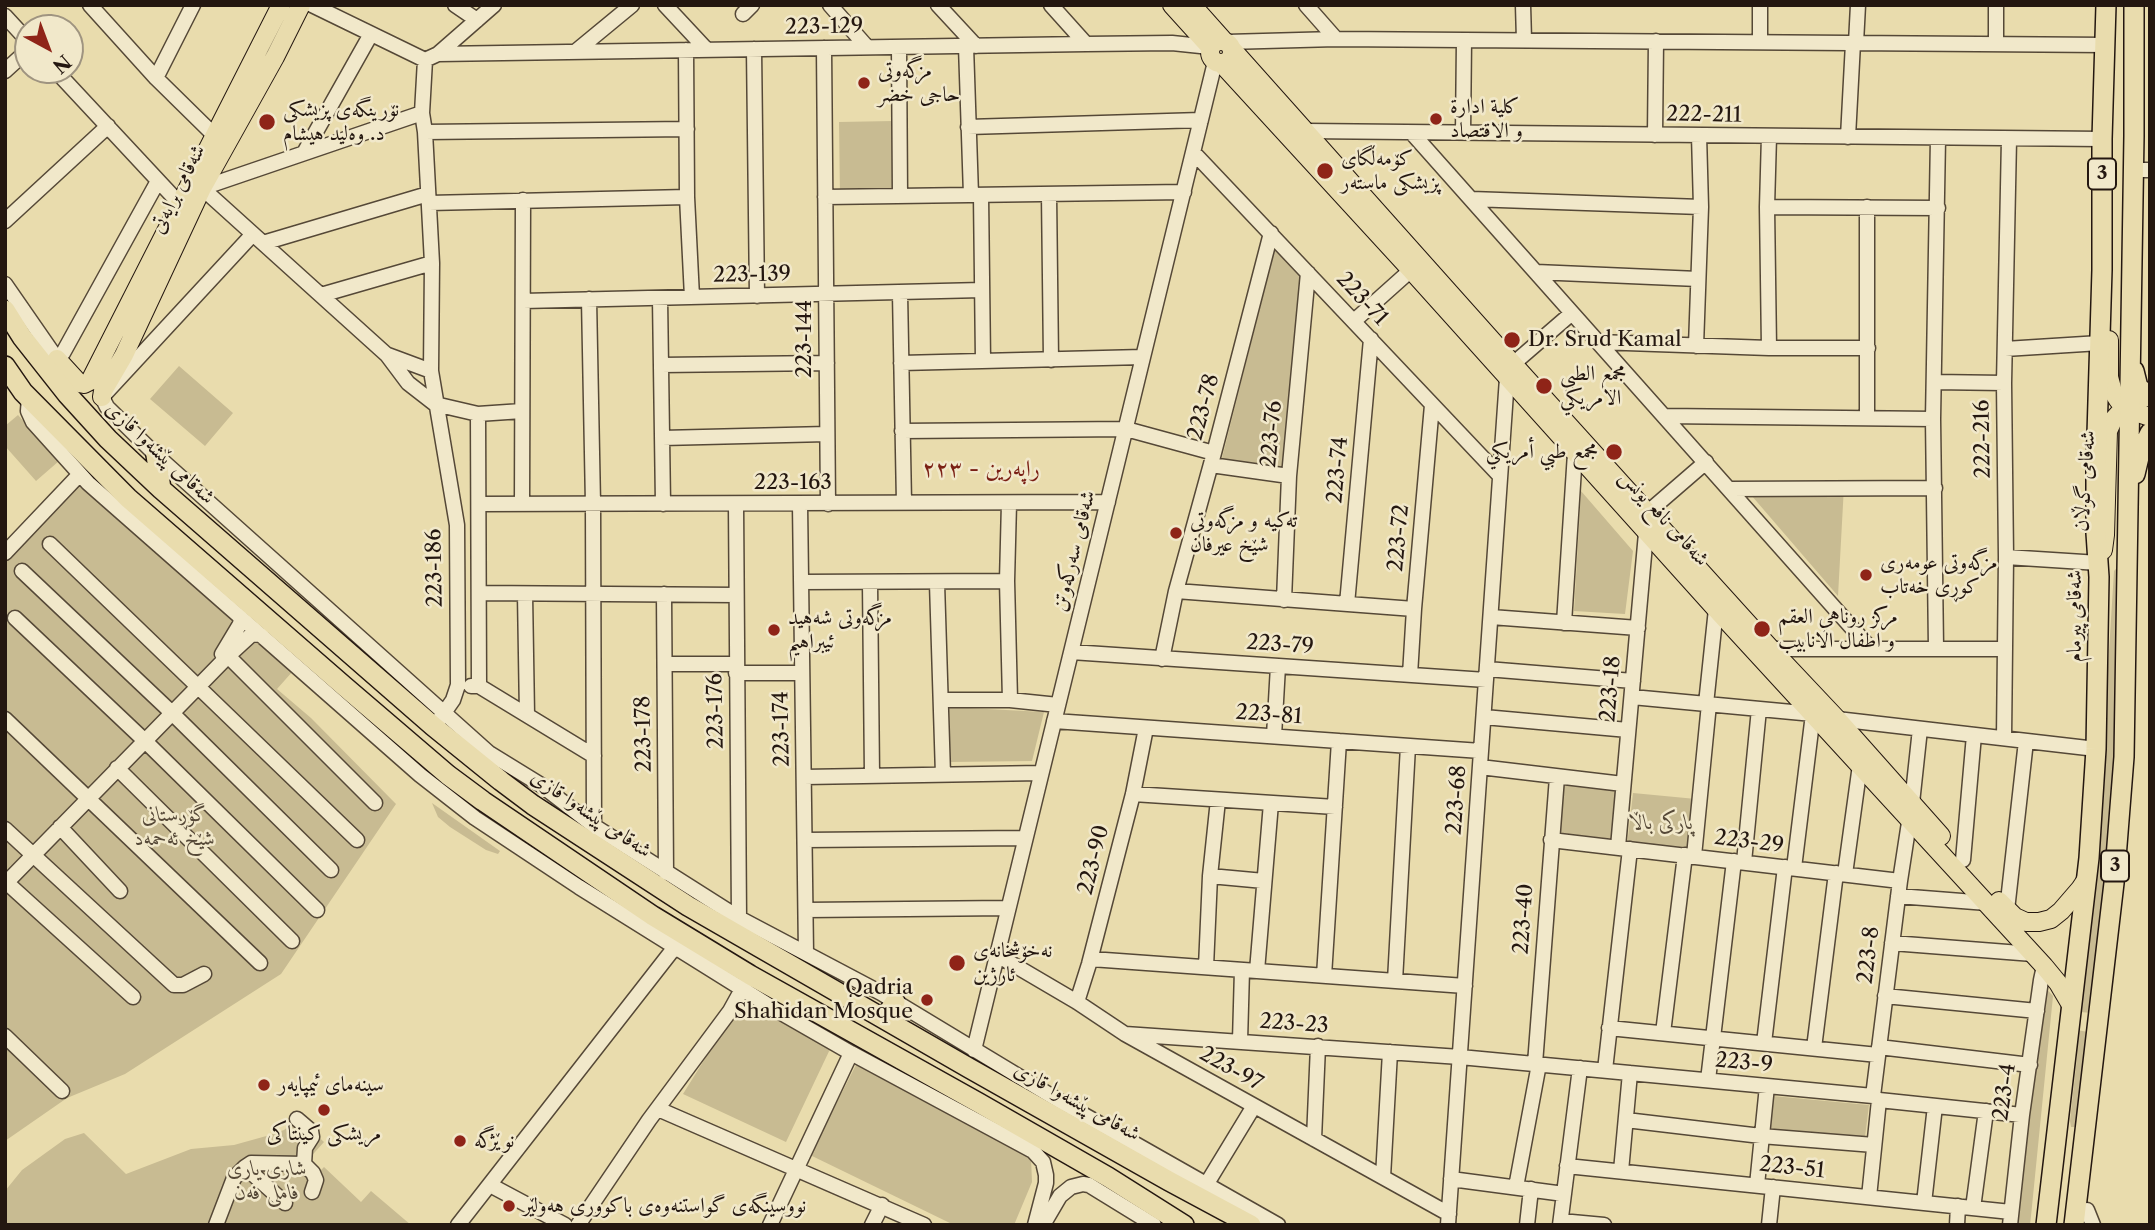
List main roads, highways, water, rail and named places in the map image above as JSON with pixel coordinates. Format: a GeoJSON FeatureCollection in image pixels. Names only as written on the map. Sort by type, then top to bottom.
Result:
{"type":"FeatureCollection","features":[{"type":"Feature","properties":{"kind":"highway"},"geometry":{"type":"LineString","coordinates":[[2106,12],[2133,13]]}},
{"type":"Feature","properties":{"kind":"highway","name":"شەقامی پیرمام"},"geometry":{"type":"LineString","coordinates":[[2046,1225],[2086,880],[2096,749],[2099,564],[2096,467],[2106,12]]}},
{"type":"Feature","properties":{"kind":"highway","name":"3"},"geometry":{"type":"LineString","coordinates":[[2074,1225],[2114,883],[2124,757],[2129,346],[2141,170],[2133,13]]}},
{"type":"Feature","properties":{"kind":"highway","name":"شەقامی پێشەوا قازی"},"geometry":{"type":"LineString","coordinates":[[5,310],[51,363],[67,394],[108,439],[343,645],[438,720],[533,805],[693,898],[884,1019],[1082,1122],[1251,1225]]}},
{"type":"Feature","properties":{"kind":"highway"},"geometry":{"type":"LineString","coordinates":[[2129,346],[2136,384],[2150,399]]}},
{"type":"Feature","properties":{"kind":"highway"},"geometry":{"type":"LineString","coordinates":[[9,379],[106,477],[166,544],[253,596],[260,598],[268,593],[270,582]]}},
{"type":"Feature","properties":{"kind":"highway"},"geometry":{"type":"LineString","coordinates":[[2127,505],[2140,453],[2150,433]]}},
{"type":"Feature","properties":{"kind":"highway"},"geometry":{"type":"LineString","coordinates":[[156,455],[161,488]]}},
{"type":"Feature","properties":{"kind":"highway"},"geometry":{"type":"LineString","coordinates":[[216,575],[272,633],[442,781],[519,827],[649,923],[815,1022],[1102,1183],[1184,1225]]}},
{"type":"Feature","properties":{"kind":"highway"},"geometry":{"type":"LineString","coordinates":[[272,633],[291,615],[343,645]]}},
{"type":"Feature","properties":{"kind":"highway"},"geometry":{"type":"LineString","coordinates":[[884,1019],[895,1002]]}},
{"type":"Feature","properties":{"kind":"highway"},"geometry":{"type":"LineString","coordinates":[[2089,1220],[2095,1117],[2091,1069]]}},
{"type":"Feature","properties":{"kind":"highway"},"geometry":{"type":"LineString","coordinates":[[2059,1116],[2062,1126],[2072,1131],[2082,1127],[2085,1120]]}},
{"type":"Feature","properties":{"kind":"highway"},"geometry":{"type":"LineString","coordinates":[[2053,1167],[2059,1157],[2069,1155],[2078,1161],[2080,1170]]}},
{"type":"Feature","properties":{"kind":"highway"},"geometry":{"type":"LineString","coordinates":[[1220,1208],[1245,1225]]}},
{"type":"Feature","properties":{"kind":"main road","name":"شەقامی برایەتی"},"geometry":{"type":"LineString","coordinates":[[103,397],[103,391],[124,355],[179,203],[281,5]]}},
{"type":"Feature","properties":{"kind":"main road","name":"شەقامی برایەتی"},"geometry":{"type":"LineString","coordinates":[[51,363],[84,384],[90,380],[202,188],[301,5]]}},
{"type":"Feature","properties":{"kind":"main road","name":"شەقامی نافع یونس"},"geometry":{"type":"LineString","coordinates":[[1172,5],[1307,131],[1558,425],[1647,513],[1771,649],[1860,765],[1963,860],[2015,917],[2026,922],[2050,919],[2069,903],[2086,880]]}},
{"type":"Feature","properties":{"kind":"main road","name":"شەقامی نافع یونس"},"geometry":{"type":"LineString","coordinates":[[1192,5],[1222,51],[1411,270],[1510,371]]}},
{"type":"Feature","properties":{"kind":"main road"},"geometry":{"type":"LineString","coordinates":[[258,50],[275,57]]}},
{"type":"Feature","properties":{"kind":"main road"},"geometry":{"type":"LineString","coordinates":[[2102,270],[2108,310],[2109,382],[2115,396],[2128,408],[2139,415],[2150,416]]}},
{"type":"Feature","properties":{"kind":"main road"},"geometry":{"type":"LineString","coordinates":[[2128,408],[2150,399]]}},
{"type":"Feature","properties":{"kind":"main road","name":"شەقامی گوڵان"},"geometry":{"type":"LineString","coordinates":[[2099,564],[2105,535],[2108,431],[2113,420],[2128,408]]}},
{"type":"Feature","properties":{"kind":"main road","name":"شەقامی نافع یونس"},"geometry":{"type":"LineString","coordinates":[[1558,425],[1575,453],[1716,609],[1818,710],[1837,719],[1987,903],[2058,983],[2071,1005]]}},
{"type":"Feature","properties":{"kind":"place","name":"مزگه‌وتی حاجی خضر"},"geometry":{"type":"Point","coordinates":[864,83]}},
{"type":"Feature","properties":{"kind":"place","name":"كلية ادارة و الاقتصاد"},"geometry":{"type":"Point","coordinates":[1436,119]}},
{"type":"Feature","properties":{"kind":"place","name":"نۆرینگەی پزیشکی د. وەلید هیشام"},"geometry":{"type":"Point","coordinates":[267,122]}},
{"type":"Feature","properties":{"kind":"place","name":"کۆمەڵگای پزیشکی ماستەر"},"geometry":{"type":"Point","coordinates":[1325,171]}},
{"type":"Feature","properties":{"kind":"place","name":"Dr. Srud Kamal"},"geometry":{"type":"Point","coordinates":[1512,340]}},
{"type":"Feature","properties":{"kind":"place","name":"مجمع الطبي الامريكي"},"geometry":{"type":"Point","coordinates":[1544,386]}},
{"type":"Feature","properties":{"kind":"place","name":"مجمع طبي أمریکي"},"geometry":{"type":"Point","coordinates":[1614,452]}},
{"type":"Feature","properties":{"kind":"place","name":"تەکیە و مزگەوتی شێخ عیرفان"},"geometry":{"type":"Point","coordinates":[1176,533]}},
{"type":"Feature","properties":{"kind":"place","name":"مزگەوتی عومەری کوڕی خەتاب"},"geometry":{"type":"Point","coordinates":[1866,575]}},
{"type":"Feature","properties":{"kind":"place","name":"مركز روناهي العقم و اطفال الانابيب"},"geometry":{"type":"Point","coordinates":[1762,629]}},
{"type":"Feature","properties":{"kind":"place","name":"مزگەوتی شەهید ئیبراهیم"},"geometry":{"type":"Point","coordinates":[774,630]}},
{"type":"Feature","properties":{"kind":"place","name":"نەخۆشخانەی ئارژین"},"geometry":{"type":"Point","coordinates":[957,963]}},
{"type":"Feature","properties":{"kind":"place","name":"Qadria Shahidan Mosque"},"geometry":{"type":"Point","coordinates":[927,1000]}},
{"type":"Feature","properties":{"kind":"place","name":"سینەمای ئیمپایەر"},"geometry":{"type":"Point","coordinates":[264,1085]}},
{"type":"Feature","properties":{"kind":"place","name":"مریشکی کینتاکی"},"geometry":{"type":"Point","coordinates":[324,1110]}},
{"type":"Feature","properties":{"kind":"place","name":"نوێژگە"},"geometry":{"type":"Point","coordinates":[460,1141]}},
{"type":"Feature","properties":{"kind":"place","name":"نووسینگەی گواستنەوەی باکووری هەولێر"},"geometry":{"type":"Point","coordinates":[509,1206]}},
{"type":"Feature","properties":{"kind":"district","name":"راپەرین - ٢٢٣"},"geometry":{"type":"Point","coordinates":[981,469]}},
{"type":"Feature","properties":{"kind":"park label","name":"پارکی باڵا"},"geometry":{"type":"Point","coordinates":[1662,823]}},
{"type":"Feature","properties":{"kind":"park label","name":"گۆڕستانی شێخ ئەحمەد"},"geometry":{"type":"Point","coordinates":[175,827]}},
{"type":"Feature","properties":{"kind":"park label","name":"شاری یاری فاملی فەن"},"geometry":{"type":"Point","coordinates":[267,1181]}}]}
